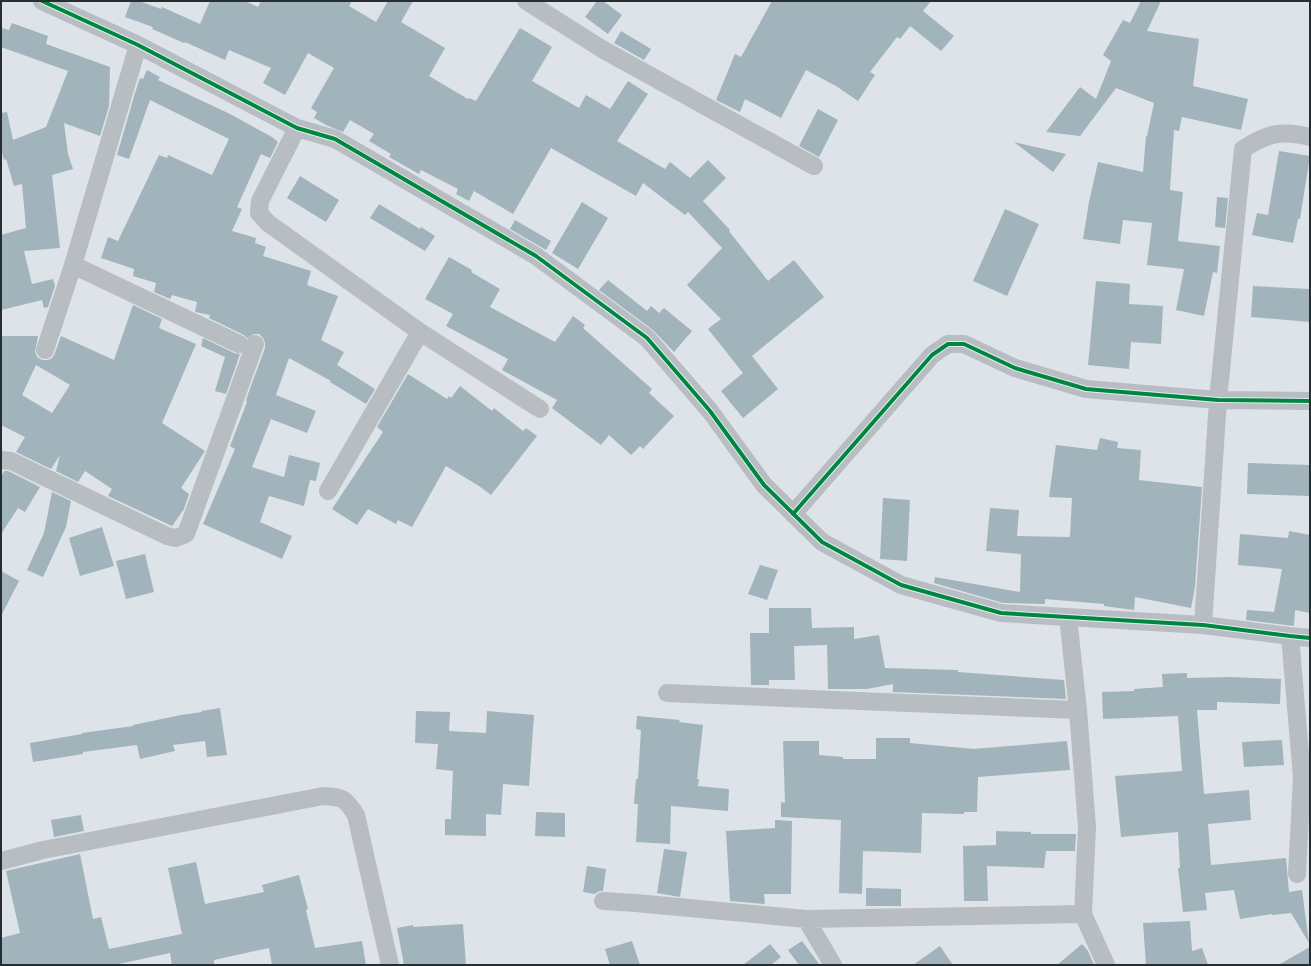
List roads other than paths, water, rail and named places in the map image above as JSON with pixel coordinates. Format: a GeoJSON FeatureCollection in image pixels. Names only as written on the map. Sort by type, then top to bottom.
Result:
{"type":"FeatureCollection","features":[{"type":"Feature","properties":{"kind":"street"},"geometry":{"type":"LineString","coordinates":[[42,1],[138,45],[297,128],[335,139],[536,256],[648,338],[710,412],[764,485],[822,542],[901,586],[1001,613],[1203,625],[1310,638]]}},
{"type":"Feature","properties":{"kind":"street"},"geometry":{"type":"LineString","coordinates":[[526,1],[602,49],[814,166]]}},
{"type":"Feature","properties":{"kind":"street"},"geometry":{"type":"LineString","coordinates":[[45,350],[73,265],[138,45]]}},
{"type":"Feature","properties":{"kind":"street"},"geometry":{"type":"LineString","coordinates":[[297,128],[260,201],[258,213],[268,223],[420,332],[540,409]]}},
{"type":"Feature","properties":{"kind":"street"},"geometry":{"type":"LineString","coordinates":[[1203,625],[1218,400],[1243,149],[1259,140],[1277,133],[1296,134],[1310,137]]}},
{"type":"Feature","properties":{"kind":"street"},"geometry":{"type":"LineString","coordinates":[[1,460],[11,461],[167,536],[176,538],[186,534],[247,344],[73,265]]}},
{"type":"Feature","properties":{"kind":"street"},"geometry":{"type":"LineString","coordinates":[[328,491],[420,332]]}},
{"type":"Feature","properties":{"kind":"street"},"geometry":{"type":"LineString","coordinates":[[793,514],[932,355],[948,344],[964,344],[1014,368],[1086,388],[1218,400],[1310,402]]}},
{"type":"Feature","properties":{"kind":"street"},"geometry":{"type":"LineString","coordinates":[[1068,617],[1078,710],[1087,827],[1083,914],[1106,965]]}},
{"type":"Feature","properties":{"kind":"street"},"geometry":{"type":"LineString","coordinates":[[1290,636],[1302,778],[1297,874]]}},
{"type":"Feature","properties":{"kind":"street"},"geometry":{"type":"LineString","coordinates":[[667,693],[1078,710]]}},
{"type":"Feature","properties":{"kind":"street"},"geometry":{"type":"LineString","coordinates":[[1,861],[43,850],[322,796],[338,797],[348,802],[356,815],[390,965]]}},
{"type":"Feature","properties":{"kind":"street"},"geometry":{"type":"LineString","coordinates":[[603,901],[636,902],[806,919],[1083,914]]}},
{"type":"Feature","properties":{"kind":"street"},"geometry":{"type":"LineString","coordinates":[[806,919],[833,965]]}}]}
